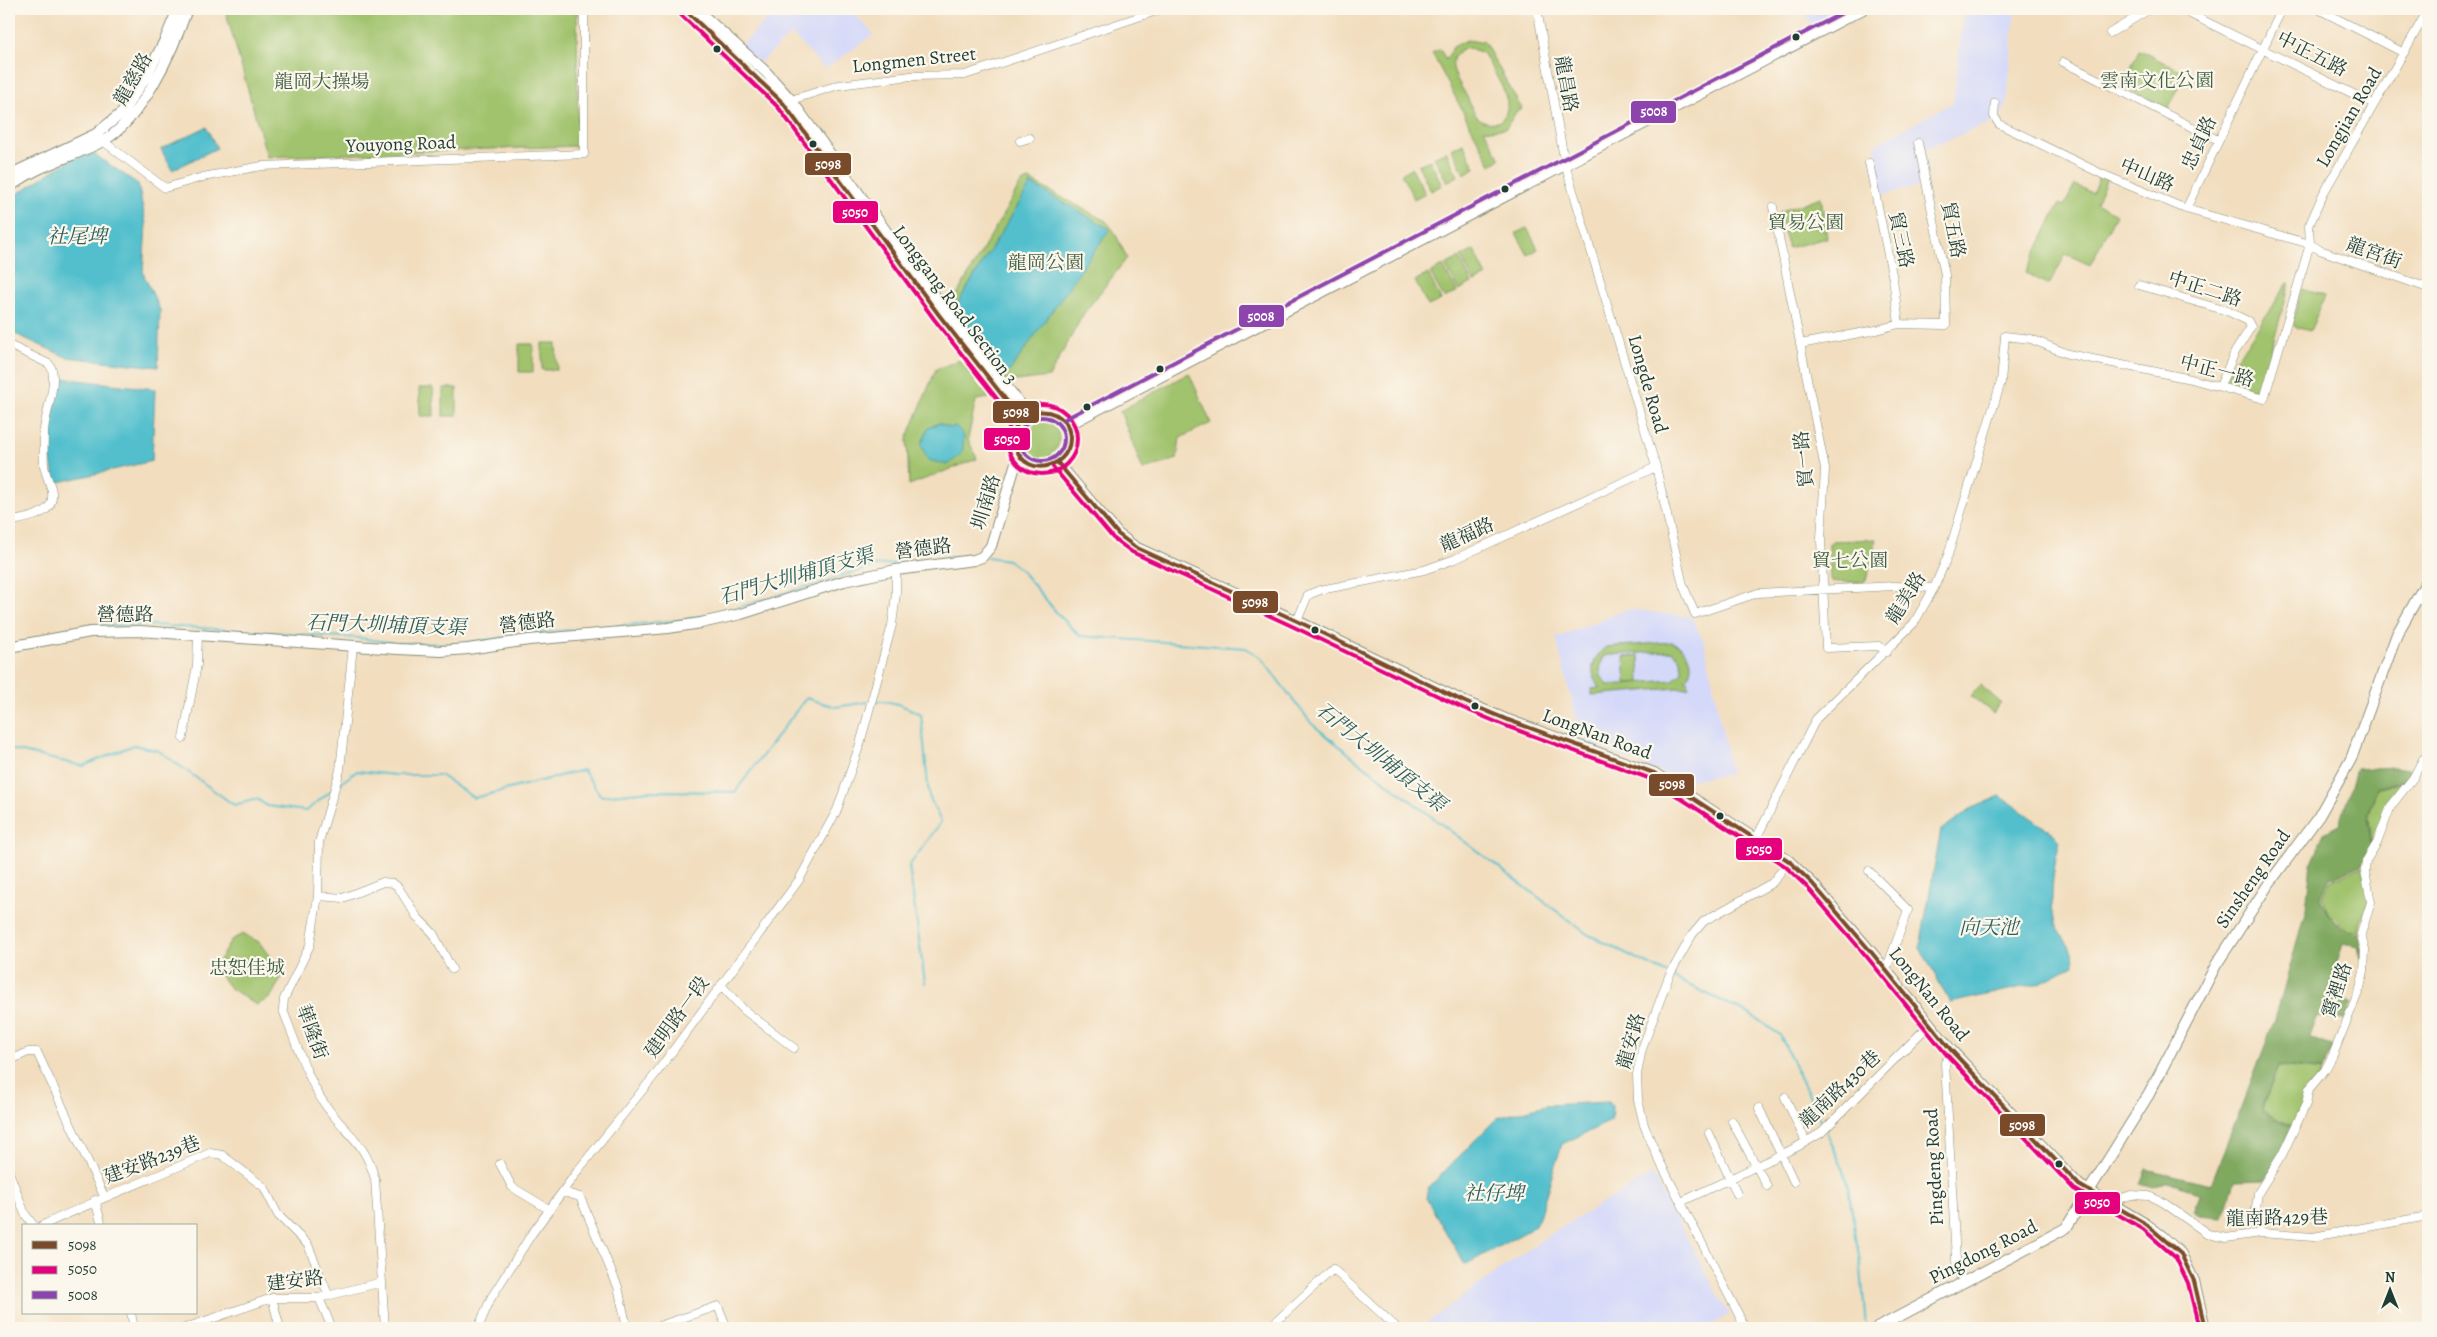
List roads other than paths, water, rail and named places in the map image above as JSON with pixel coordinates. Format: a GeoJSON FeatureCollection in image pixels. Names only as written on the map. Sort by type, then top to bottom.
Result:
{"type":"FeatureCollection","features":[{"type":"Feature","properties":{"kind":"street","name":"龍慈路"},"geometry":{"type":"LineString","coordinates":[[150,79],[178,9]]}},
{"type":"Feature","properties":{"kind":"street","name":"龍慈路"},"geometry":{"type":"LineString","coordinates":[[9,188],[19,179],[99,138],[150,79],[179,32],[187,9]]}},
{"type":"Feature","properties":{"kind":"street","name":"Youyong Road"},"geometry":{"type":"LineString","coordinates":[[99,138],[166,188],[203,177],[262,166],[584,154],[584,9]]}},
{"type":"Feature","properties":{"kind":"street","name":"Longgang Road Section 3"},"geometry":{"type":"LineString","coordinates":[[684,9],[787,102]]}},
{"type":"Feature","properties":{"kind":"street","name":"Longgang Road Section 3"},"geometry":{"type":"LineString","coordinates":[[696,9],[766,72],[1024,417]]}},
{"type":"Feature","properties":{"kind":"street","name":"Longmen Street"},"geometry":{"type":"LineString","coordinates":[[787,102],[839,85],[911,76],[965,75],[1162,9]]}},
{"type":"Feature","properties":{"kind":"street","name":"龍昌路"},"geometry":{"type":"LineString","coordinates":[[1537,9],[1565,164]]}},
{"type":"Feature","properties":{"kind":"street"},"geometry":{"type":"LineString","coordinates":[[1068,425],[1863,9]]}},
{"type":"Feature","properties":{"kind":"street"},"geometry":{"type":"LineString","coordinates":[[2110,33],[2150,9]]}},
{"type":"Feature","properties":{"kind":"street","name":"中正五路"},"geometry":{"type":"LineString","coordinates":[[2180,9],[2374,104]]}},
{"type":"Feature","properties":{"kind":"street","name":"忠貞路"},"geometry":{"type":"LineString","coordinates":[[2186,209],[2282,9]]}},
{"type":"Feature","properties":{"kind":"street"},"geometry":{"type":"LineString","coordinates":[[2318,9],[2404,53]]}},
{"type":"Feature","properties":{"kind":"street","name":"Longjian Road"},"geometry":{"type":"LineString","coordinates":[[2310,244],[2309,226],[2323,194],[2428,10]]}},
{"type":"Feature","properties":{"kind":"street"},"geometry":{"type":"LineString","coordinates":[[2063,62],[2218,140]]}},
{"type":"Feature","properties":{"kind":"street","name":"中山路"},"geometry":{"type":"LineString","coordinates":[[1996,103],[1994,116],[1999,124],[2104,174],[2186,209],[2310,244]]}},
{"type":"Feature","properties":{"kind":"street","name":"龍慈路"},"geometry":{"type":"LineString","coordinates":[[9,176],[99,138]]}},
{"type":"Feature","properties":{"kind":"street"},"geometry":{"type":"LineString","coordinates":[[1020,141],[1030,138]]}},
{"type":"Feature","properties":{"kind":"street","name":"貿五路"},"geometry":{"type":"LineString","coordinates":[[1899,324],[1946,326],[1945,275],[1918,143]]}},
{"type":"Feature","properties":{"kind":"street","name":"貿三路"},"geometry":{"type":"LineString","coordinates":[[1869,162],[1893,279],[1899,324]]}},
{"type":"Feature","properties":{"kind":"street","name":"Longde Road"},"geometry":{"type":"LineString","coordinates":[[1565,164],[1656,467],[1683,585],[1695,614],[1758,593],[1823,589]]}},
{"type":"Feature","properties":{"kind":"street","name":"貿一路"},"geometry":{"type":"LineString","coordinates":[[1773,207],[1825,469],[1820,539],[1826,648],[1879,646],[1887,652]]}},
{"type":"Feature","properties":{"kind":"street","name":"龍宮街"},"geometry":{"type":"LineString","coordinates":[[2310,244],[2329,254],[2428,288]]}},
{"type":"Feature","properties":{"kind":"street","name":"中正一路"},"geometry":{"type":"LineString","coordinates":[[2005,336],[2031,339],[2068,354],[2220,386],[2258,399],[2264,399],[2310,244]]}},
{"type":"Feature","properties":{"kind":"street","name":"中正二路"},"geometry":{"type":"LineString","coordinates":[[2139,285],[2227,311],[2248,321],[2251,327],[2235,352],[2220,386]]}},
{"type":"Feature","properties":{"kind":"street"},"geometry":{"type":"LineString","coordinates":[[1800,344],[1899,324]]}},
{"type":"Feature","properties":{"kind":"street","name":"龍美路"},"geometry":{"type":"LineString","coordinates":[[1756,838],[1816,719],[1914,624],[1934,588],[1948,555],[2001,382],[2005,336]]}},
{"type":"Feature","properties":{"kind":"street"},"geometry":{"type":"LineString","coordinates":[[9,345],[48,364],[52,367],[54,377],[44,428],[44,466],[53,499],[49,507],[43,512],[9,522]]}},
{"type":"Feature","properties":{"kind":"street"},"geometry":{"type":"LineString","coordinates":[[1036,410],[1045,410],[1056,413],[1068,425],[1070,434],[1069,450],[1058,463],[1042,468],[1026,464],[1018,456],[1014,437],[1015,429],[1024,417],[1036,410]]}},
{"type":"Feature","properties":{"kind":"street","name":"圳南路"},"geometry":{"type":"LineString","coordinates":[[982,557],[991,546],[1018,456]]}},
{"type":"Feature","properties":{"kind":"street","name":"LongNan Road"},"geometry":{"type":"LineString","coordinates":[[1058,463],[1118,534],[1135,547],[1297,621],[1427,686],[1474,706],[1654,773],[1789,861],[1812,883],[1951,1050],[2079,1185],[2089,1190]]}},
{"type":"Feature","properties":{"kind":"street","name":"龍福路"},"geometry":{"type":"LineString","coordinates":[[1297,621],[1308,595],[1320,590],[1424,570],[1455,559],[1656,467]]}},
{"type":"Feature","properties":{"kind":"street","name":"營德路"},"geometry":{"type":"LineString","coordinates":[[9,647],[105,632],[139,631],[441,651],[568,636],[676,627],[741,614],[844,581],[896,570],[974,560],[982,557]]}},
{"type":"Feature","properties":{"kind":"street","name":"建明路一段"},"geometry":{"type":"LineString","coordinates":[[478,1328],[491,1298],[579,1169],[654,1076],[799,880],[832,819],[860,744],[892,625],[896,594],[896,570]]}},
{"type":"Feature","properties":{"kind":"street","name":"Sinsheng Road"},"geometry":{"type":"LineString","coordinates":[[2089,1190],[2149,1094],[2216,965],[2258,899],[2319,816],[2328,800],[2350,759],[2397,634],[2428,579]]}},
{"type":"Feature","properties":{"kind":"street"},"geometry":{"type":"LineString","coordinates":[[1823,589],[1895,586],[1934,588]]}},
{"type":"Feature","properties":{"kind":"street"},"geometry":{"type":"LineString","coordinates":[[183,738],[197,665],[198,635]]}},
{"type":"Feature","properties":{"kind":"street","name":"華隆街"},"geometry":{"type":"LineString","coordinates":[[353,646],[340,770],[319,842],[318,896],[310,945],[284,999],[283,1010],[325,1105],[359,1143],[369,1158],[375,1179],[385,1328]]}},
{"type":"Feature","properties":{"kind":"street","name":"霄裡路"},"geometry":{"type":"LineString","coordinates":[[2261,1233],[2255,1216],[2258,1194],[2282,1156],[2306,1104],[2309,1089],[2325,1070],[2333,1055],[2360,988],[2364,971],[2365,950],[2361,934],[2371,902],[2365,871],[2366,861],[2377,843],[2390,806],[2413,778],[2423,759],[2428,755]]}},
{"type":"Feature","properties":{"kind":"street","name":"龍安路"},"geometry":{"type":"LineString","coordinates":[[1734,1328],[1743,1323],[1658,1158],[1644,1125],[1636,1088],[1638,1060],[1670,974],[1685,946],[1704,921],[1772,883],[1789,861]]}},
{"type":"Feature","properties":{"kind":"street"},"geometry":{"type":"LineString","coordinates":[[1869,871],[1908,910],[1886,970]]}},
{"type":"Feature","properties":{"kind":"street"},"geometry":{"type":"LineString","coordinates":[[318,896],[343,898],[383,882],[393,883],[398,887],[417,917],[433,932],[452,969]]}},
{"type":"Feature","properties":{"kind":"street"},"geometry":{"type":"LineString","coordinates":[[721,986],[744,1010],[794,1048]]}},
{"type":"Feature","properties":{"kind":"street","name":"龍南路430巷"},"geometry":{"type":"LineString","coordinates":[[1681,1202],[1806,1142],[1825,1129],[1930,1024]]}},
{"type":"Feature","properties":{"kind":"street","name":"Pingdeng Road"},"geometry":{"type":"LineString","coordinates":[[1951,1050],[1945,1063],[1952,1201],[1956,1260],[1958,1270],[1964,1282]]}},
{"type":"Feature","properties":{"kind":"street"},"geometry":{"type":"LineString","coordinates":[[9,1061],[28,1052],[37,1052],[104,1196]]}},
{"type":"Feature","properties":{"kind":"street"},"geometry":{"type":"LineString","coordinates":[[1785,1097],[1806,1142]]}},
{"type":"Feature","properties":{"kind":"street"},"geometry":{"type":"LineString","coordinates":[[1760,1108],[1794,1182]]}},
{"type":"Feature","properties":{"kind":"street"},"geometry":{"type":"LineString","coordinates":[[1732,1121],[1767,1186]]}},
{"type":"Feature","properties":{"kind":"street"},"geometry":{"type":"LineString","coordinates":[[1709,1133],[1737,1194]]}},
{"type":"Feature","properties":{"kind":"street","name":"建安路239巷"},"geometry":{"type":"LineString","coordinates":[[45,1224],[104,1196],[133,1187],[210,1153],[222,1156],[264,1187],[278,1215],[308,1245],[328,1294]]}},
{"type":"Feature","properties":{"kind":"street"},"geometry":{"type":"LineString","coordinates":[[500,1164],[512,1186],[550,1210]]}},
{"type":"Feature","properties":{"kind":"street"},"geometry":{"type":"LineString","coordinates":[[9,1172],[25,1214],[32,1224]]}},
{"type":"Feature","properties":{"kind":"street"},"geometry":{"type":"LineString","coordinates":[[2089,1190],[2162,1236],[2181,1254],[2194,1281],[2204,1328]]}},
{"type":"Feature","properties":{"kind":"street","name":"Pingdong Road"},"geometry":{"type":"LineString","coordinates":[[1877,1328],[2066,1228],[2089,1190]]}},
{"type":"Feature","properties":{"kind":"street"},"geometry":{"type":"LineString","coordinates":[[563,1192],[580,1197],[618,1287],[627,1328]]}},
{"type":"Feature","properties":{"kind":"street","name":"龍南路429巷"},"geometry":{"type":"LineString","coordinates":[[2108,1203],[2131,1195],[2149,1196],[2164,1203],[2208,1234],[2226,1238],[2261,1233],[2313,1237],[2428,1216]]}},
{"type":"Feature","properties":{"kind":"street"},"geometry":{"type":"LineString","coordinates":[[95,1200],[101,1224]]}},
{"type":"Feature","properties":{"kind":"street"},"geometry":{"type":"LineString","coordinates":[[1269,1328],[1333,1269],[1397,1328]]}},
{"type":"Feature","properties":{"kind":"street","name":"建安路"},"geometry":{"type":"LineString","coordinates":[[185,1328],[272,1298],[319,1298],[328,1294],[382,1282]]}},
{"type":"Feature","properties":{"kind":"street"},"geometry":{"type":"LineString","coordinates":[[272,1298],[280,1328]]}},
{"type":"Feature","properties":{"kind":"street"},"geometry":{"type":"LineString","coordinates":[[319,1298],[332,1328]]}},
{"type":"Feature","properties":{"kind":"street"},"geometry":{"type":"LineString","coordinates":[[653,1328],[718,1306],[727,1328]]}},
{"type":"Feature","properties":{"kind":"street"},"geometry":{"type":"LineString","coordinates":[[131,1314],[134,1328]]}},
{"type":"Feature","properties":{"kind":"water"},"geometry":{"type":"Polygon","coordinates":[[[206,127],[217,148],[172,170],[161,149],[206,127]]]}},
{"type":"Feature","properties":{"kind":"water","name":"社尾埤"},"geometry":{"type":"Polygon","coordinates":[[[94,154],[138,184],[146,224],[143,273],[160,310],[158,367],[66,357],[9,331],[9,199],[72,159],[94,154]]]}},
{"type":"Feature","properties":{"kind":"water","name":"龍岡公園"},"geometry":{"type":"Polygon","coordinates":[[[1031,184],[1110,229],[1009,372],[1002,374],[954,309],[1031,184]]]}},
{"type":"Feature","properties":{"kind":"water"},"geometry":{"type":"Polygon","coordinates":[[[61,378],[155,389],[152,461],[55,483],[47,438],[61,378]]]}},
{"type":"Feature","properties":{"kind":"water"},"geometry":{"type":"Polygon","coordinates":[[[939,423],[950,428],[956,426],[964,436],[962,453],[948,465],[928,460],[921,445],[928,428],[939,423]]]}},
{"type":"Feature","properties":{"kind":"water","name":"向天池"},"geometry":{"type":"Polygon","coordinates":[[[2000,796],[2054,834],[2060,841],[2053,880],[2052,900],[2054,919],[2059,931],[2072,951],[2074,965],[2040,983],[1950,1003],[1920,947],[1941,830],[1972,808],[2000,796]]]}},
{"type":"Feature","properties":{"kind":"water","name":"社仔埤"},"geometry":{"type":"Polygon","coordinates":[[[1609,1102],[1612,1106],[1611,1121],[1562,1144],[1536,1226],[1465,1265],[1426,1198],[1428,1188],[1497,1118],[1546,1105],[1609,1102]]]}},
{"type":"Feature","properties":{"kind":"waterway","name":"石門大圳埔頂支渠"},"geometry":{"type":"LineString","coordinates":[[44,635],[91,626],[152,625],[359,638],[395,643],[456,644],[528,634],[682,620],[724,612],[873,566],[975,555]]}},
{"type":"Feature","properties":{"kind":"waterway","name":"石門大圳埔頂支渠"},"geometry":{"type":"LineString","coordinates":[[987,557],[1008,560],[1020,569],[1057,613],[1080,636],[1246,648],[1261,658],[1312,724],[1358,761],[1587,934],[1668,974]]}},
{"type":"Feature","properties":{"kind":"waterway","name":"石門大圳埔頂支渠"},"geometry":{"type":"LineString","coordinates":[[338,785],[357,771],[395,775],[440,775],[474,798],[583,770],[601,796],[650,791],[735,792],[806,698],[836,707],[868,702]]}},
{"type":"Feature","properties":{"kind":"waterway","name":"石門大圳埔頂支渠"},"geometry":{"type":"LineString","coordinates":[[873,701],[892,702],[921,714],[929,796],[941,822],[909,866],[925,983]]}},
{"type":"Feature","properties":{"kind":"waterway","name":"石門大圳埔頂支渠"},"geometry":{"type":"LineString","coordinates":[[9,749],[83,766],[134,745],[159,751],[234,805],[257,799],[267,806],[306,811],[331,791]]}},
{"type":"Feature","properties":{"kind":"waterway","name":"石門大圳埔頂支渠"},"geometry":{"type":"LineString","coordinates":[[1672,977],[1751,1015],[1780,1035],[1824,1127]]}},
{"type":"Feature","properties":{"kind":"waterway","name":"石門大圳埔頂支渠"},"geometry":{"type":"LineString","coordinates":[[1826,1131],[1844,1171],[1849,1193],[1861,1269],[1866,1328]]}},
{"type":"Feature","properties":{"kind":"park label","name":"雲南文化公園"},"geometry":{"type":"Point","coordinates":[2157,81]}},
{"type":"Feature","properties":{"kind":"park label","name":"龍岡大操場"},"geometry":{"type":"Point","coordinates":[322,82]}},
{"type":"Feature","properties":{"kind":"park label","name":"貿易公園"},"geometry":{"type":"Point","coordinates":[1806,223]}},
{"type":"Feature","properties":{"kind":"park label","name":"貿七公園"},"geometry":{"type":"Point","coordinates":[1850,561]}},
{"type":"Feature","properties":{"kind":"park label","name":"忠恕佳城"},"geometry":{"type":"Point","coordinates":[247,968]}}]}
